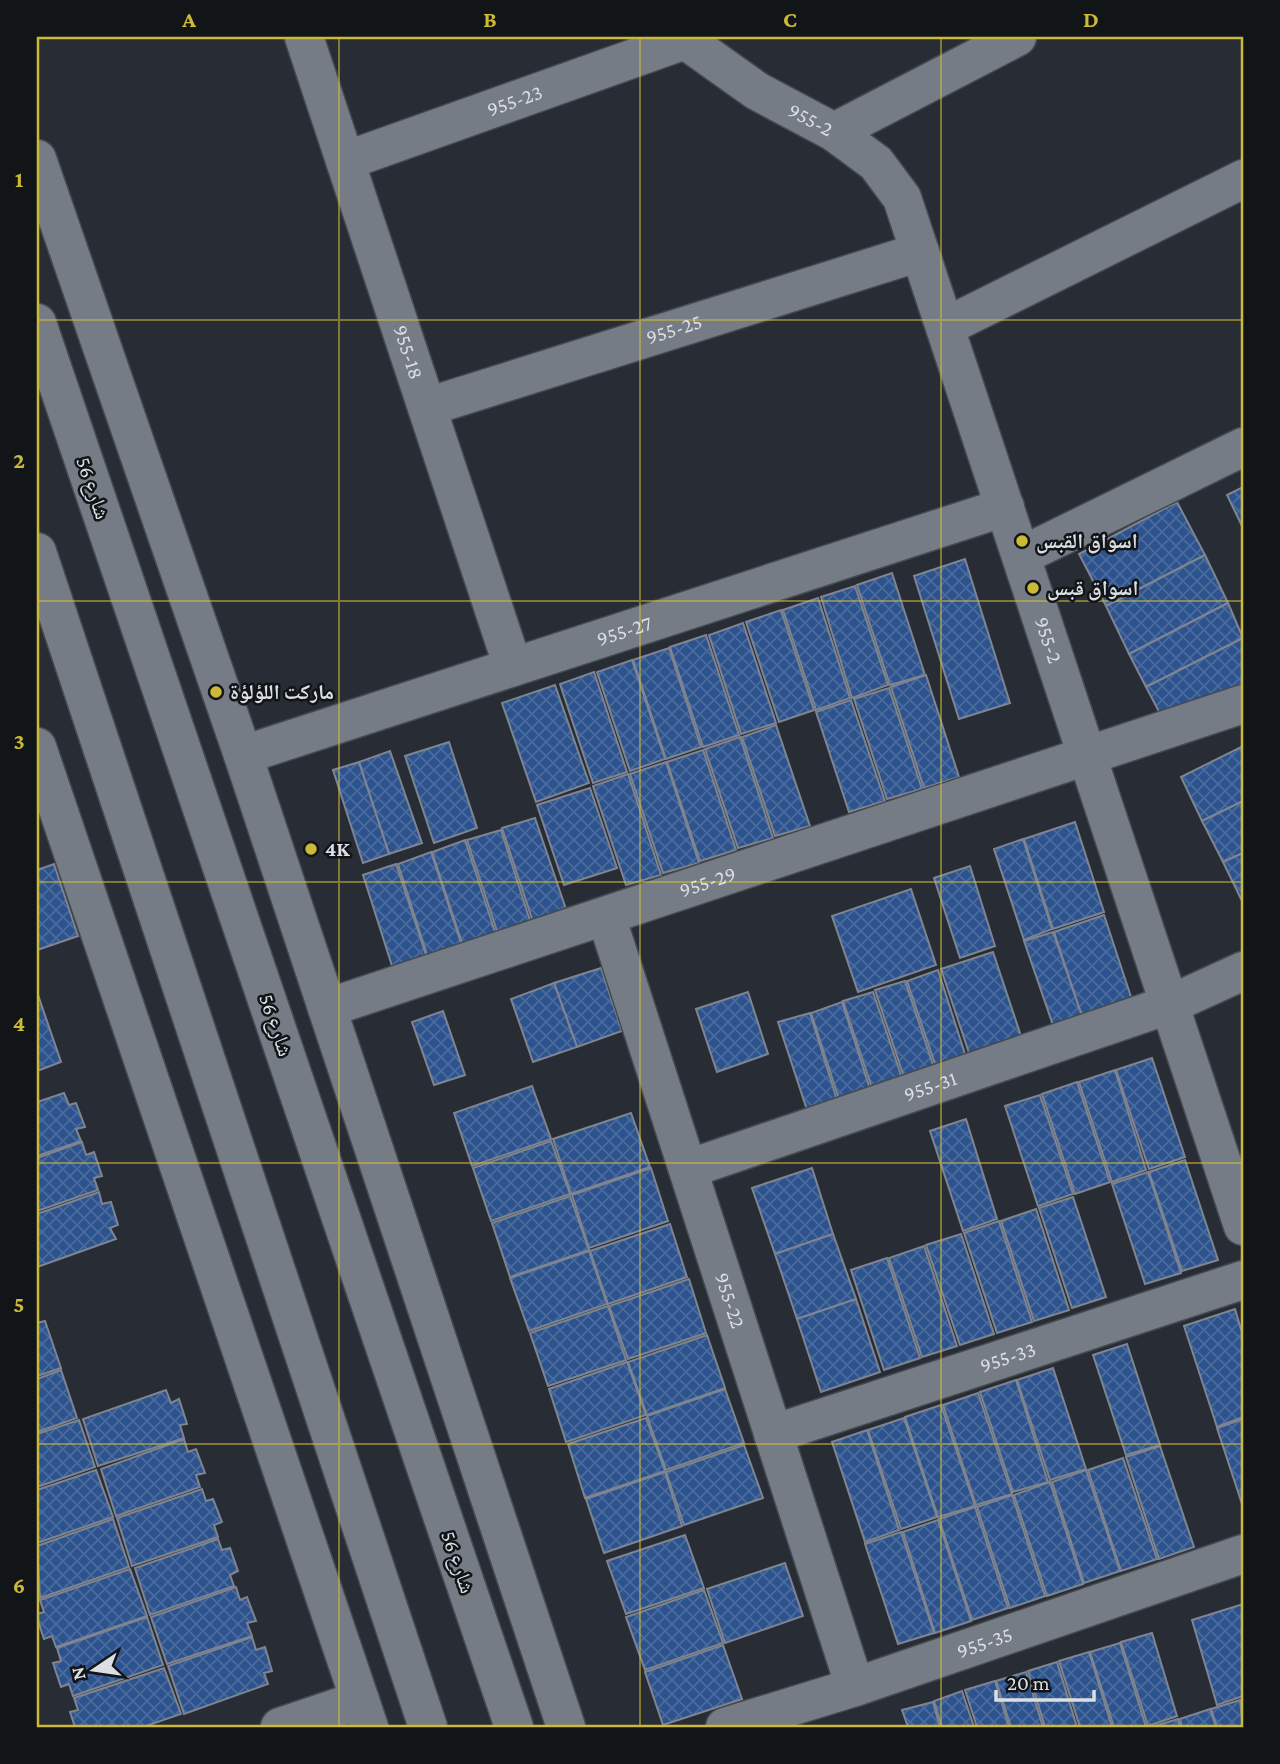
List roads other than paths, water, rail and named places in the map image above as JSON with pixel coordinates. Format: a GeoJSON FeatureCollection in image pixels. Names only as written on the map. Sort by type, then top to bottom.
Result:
{"type":"FeatureCollection","features":[{"type":"Feature","properties":{"kind":"street","name":"955-18"},"geometry":{"type":"LineString","coordinates":[[304,37],[513,667]]}},
{"type":"Feature","properties":{"kind":"street"},"geometry":{"type":"LineString","coordinates":[[834,132],[1017,37]]}},
{"type":"Feature","properties":{"kind":"street","name":"955-23"},"geometry":{"type":"LineString","coordinates":[[345,161],[683,38]]}},
{"type":"Feature","properties":{"kind":"street","name":"955-2"},"geometry":{"type":"LineString","coordinates":[[683,38],[757,91],[834,132],[876,163],[902,198],[1243,1226]]}},
{"type":"Feature","properties":{"kind":"street"},"geometry":{"type":"LineString","coordinates":[[37,159],[243,755],[566,1727]]}},
{"type":"Feature","properties":{"kind":"street"},"geometry":{"type":"LineString","coordinates":[[945,327],[1243,179]]}},
{"type":"Feature","properties":{"kind":"street","name":"955-25"},"geometry":{"type":"LineString","coordinates":[[427,407],[920,252]]}},
{"type":"Feature","properties":{"kind":"street","name":"شارع 56"},"geometry":{"type":"LineString","coordinates":[[37,323],[50,405],[514,1727]]}},
{"type":"Feature","properties":{"kind":"street"},"geometry":{"type":"LineString","coordinates":[[1021,556],[1243,447]]}},
{"type":"Feature","properties":{"kind":"street","name":"955-27"},"geometry":{"type":"LineString","coordinates":[[243,755],[1005,507]]}},
{"type":"Feature","properties":{"kind":"street"},"geometry":{"type":"LineString","coordinates":[[37,552],[428,1727]]}},
{"type":"Feature","properties":{"kind":"street","name":"955-29"},"geometry":{"type":"LineString","coordinates":[[327,1009],[1243,704]]}},
{"type":"Feature","properties":{"kind":"street"},"geometry":{"type":"LineString","coordinates":[[37,747],[46,807],[365,1714],[280,1727]]}},
{"type":"Feature","properties":{"kind":"street"},"geometry":{"type":"LineString","coordinates":[[46,807],[112,778]]}},
{"type":"Feature","properties":{"kind":"street","name":"955-22"},"geometry":{"type":"LineString","coordinates":[[606,916],[855,1687]]}},
{"type":"Feature","properties":{"kind":"street","name":"955-31"},"geometry":{"type":"LineString","coordinates":[[688,1169],[1171,1004],[1243,971]]}},
{"type":"Feature","properties":{"kind":"street","name":"955-33"},"geometry":{"type":"LineString","coordinates":[[773,1434],[1243,1280]]}},
{"type":"Feature","properties":{"kind":"street","name":"955-35"},"geometry":{"type":"LineString","coordinates":[[725,1727],[855,1687],[1243,1554]]}},
{"type":"Feature","properties":{"kind":"place","name":"اسواق القبس"},"geometry":{"type":"Point","coordinates":[1022,541]}},
{"type":"Feature","properties":{"kind":"place","name":"اسواق قبس"},"geometry":{"type":"Point","coordinates":[1033,588]}},
{"type":"Feature","properties":{"kind":"place","name":"ماركت اللؤلؤة"},"geometry":{"type":"Point","coordinates":[216,692]}},
{"type":"Feature","properties":{"kind":"place","name":"4K"},"geometry":{"type":"Point","coordinates":[311,849]}}]}
